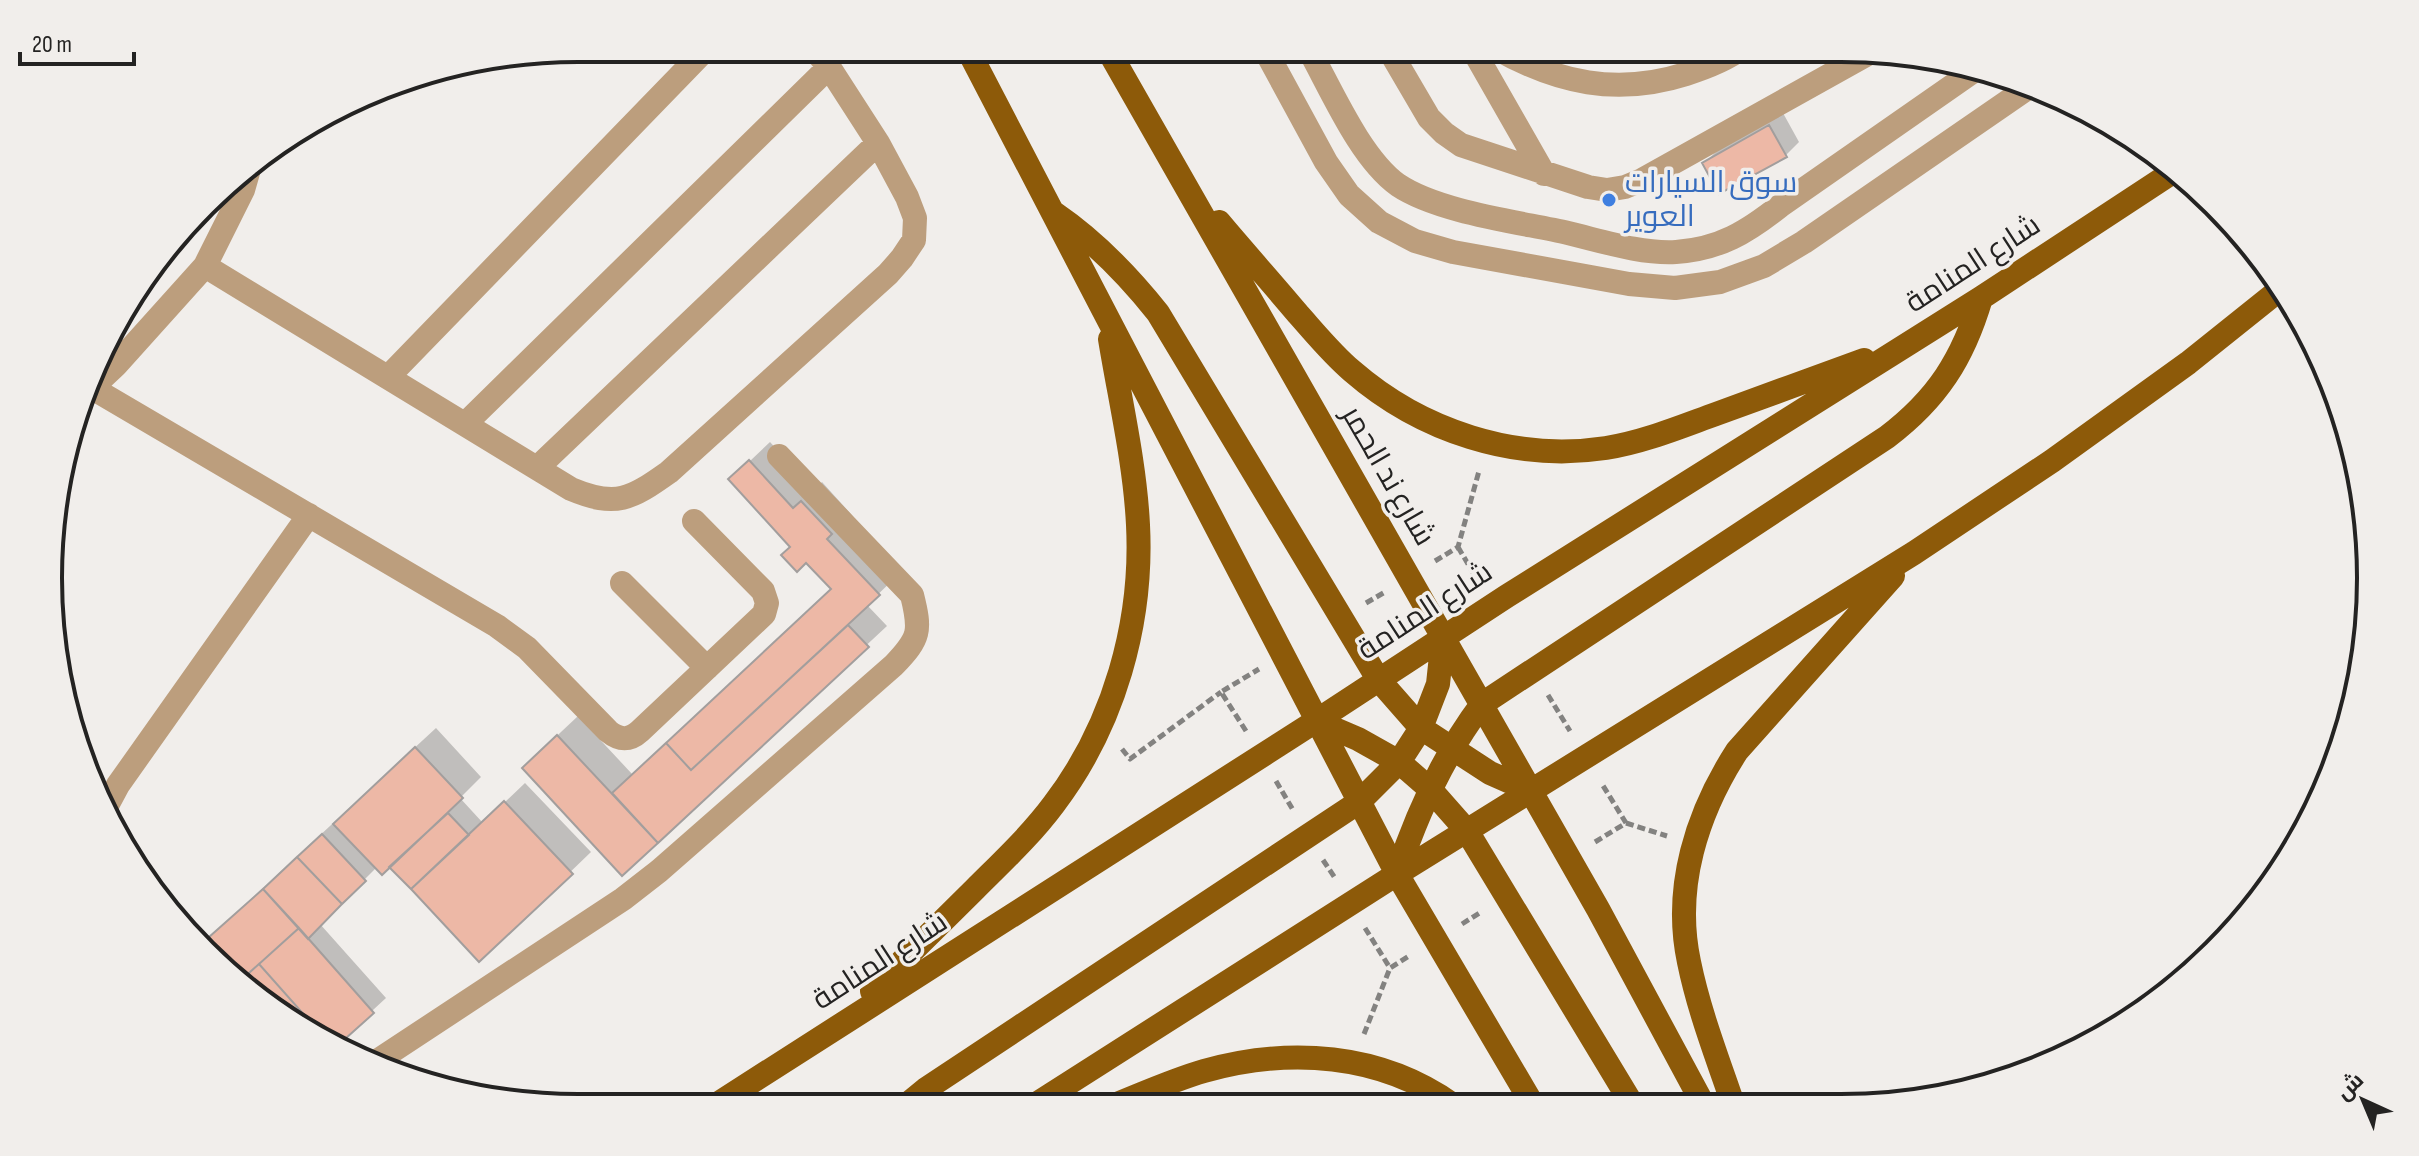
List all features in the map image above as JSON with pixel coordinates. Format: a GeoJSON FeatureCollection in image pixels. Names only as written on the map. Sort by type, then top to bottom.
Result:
{"type":"FeatureCollection","features":[{"type":"Feature","properties":{"kind":"main road"},"geometry":{"type":"LineString","coordinates":[[974,62],[1397,874],[1526,1094]]}},
{"type":"Feature","properties":{"kind":"main road","name":"شارع ند الحمر"},"geometry":{"type":"LineString","coordinates":[[1115,62],[1598,909],[1698,1094]]}},
{"type":"Feature","properties":{"kind":"main road","name":"شارع المنامة"},"geometry":{"type":"LineString","coordinates":[[732,1094],[1443,637],[1981,298],[2165,177]]}},
{"type":"Feature","properties":{"kind":"main road"},"geometry":{"type":"LineString","coordinates":[[1183,181],[1350,369],[1380,394],[1414,415],[1487,443],[1565,451],[1605,448],[1643,440],[1908,344]]}},
{"type":"Feature","properties":{"kind":"main road"},"geometry":{"type":"LineString","coordinates":[[1052,212],[1083,233],[1110,257],[1158,313],[1378,679],[1421,728],[1490,773],[1531,791]]}},
{"type":"Feature","properties":{"kind":"main road"},"geometry":{"type":"LineString","coordinates":[[1052,1094],[1397,874],[1914,553],[2052,461],[2175,372],[2273,295]]}},
{"type":"Feature","properties":{"kind":"main road"},"geometry":{"type":"LineString","coordinates":[[1397,874],[1430,789],[1451,749],[1482,704],[1909,420],[1929,400],[1954,366],[1973,326],[1981,298]]}},
{"type":"Feature","properties":{"kind":"main road"},"geometry":{"type":"LineString","coordinates":[[838,1025],[1025,839],[1055,803],[1080,765],[1117,685],[1135,606],[1139,565],[1138,525],[1106,317]]}},
{"type":"Feature","properties":{"kind":"main road"},"geometry":{"type":"LineString","coordinates":[[1730,1094],[1688,960],[1684,921],[1693,845],[1704,812],[1718,780],[1737,751],[1914,553]]}},
{"type":"Feature","properties":{"kind":"main road"},"geometry":{"type":"LineString","coordinates":[[920,1094],[1359,802],[1399,762],[1421,728],[1438,684],[1443,637]]}},
{"type":"Feature","properties":{"kind":"main road"},"geometry":{"type":"LineString","coordinates":[[1316,721],[1358,739],[1399,762],[1430,789],[1467,831],[1626,1094]]}},
{"type":"Feature","properties":{"kind":"main road"},"geometry":{"type":"LineString","coordinates":[[1143,1094],[1238,1062],[1276,1056],[1315,1056],[1354,1061],[1387,1071],[1434,1094]]}},
{"type":"Feature","properties":{"kind":"lane"},"geometry":{"type":"LineString","coordinates":[[388,377],[693,62]]}},
{"type":"Feature","properties":{"kind":"lane"},"geometry":{"type":"LineString","coordinates":[[465,424],[816,62]]}},
{"type":"Feature","properties":{"kind":"lane"},"geometry":{"type":"LineString","coordinates":[[205,266],[571,489],[594,499],[619,500],[643,491],[680,461],[888,274],[914,240],[915,218],[907,197],[878,143],[824,62]]}},
{"type":"Feature","properties":{"kind":"lane"},"geometry":{"type":"LineString","coordinates":[[1272,62],[1326,162],[1349,195],[1379,222],[1415,241],[1453,252],[1629,284],[1675,288],[1720,282],[1764,266],[1804,242],[2019,94]]}},
{"type":"Feature","properties":{"kind":"lane"},"geometry":{"type":"LineString","coordinates":[[1316,62],[1374,163],[1397,184],[1425,199],[1636,248],[1675,252],[1714,246],[1750,230],[1964,77]]}},
{"type":"Feature","properties":{"kind":"lane"},"geometry":{"type":"LineString","coordinates":[[1396,62],[1429,118],[1461,145],[1544,174],[1607,190],[1642,180],[1853,62]]}},
{"type":"Feature","properties":{"kind":"lane"},"geometry":{"type":"LineString","coordinates":[[1480,62],[1544,174]]}},
{"type":"Feature","properties":{"kind":"lane"},"geometry":{"type":"LineString","coordinates":[[1520,62],[1553,76],[1591,84],[1629,86],[1679,77],[1715,62]]}},
{"type":"Feature","properties":{"kind":"lane"},"geometry":{"type":"LineString","coordinates":[[537,468],[878,143]]}},
{"type":"Feature","properties":{"kind":"lane"},"geometry":{"type":"LineString","coordinates":[[114,352],[205,266],[244,185]]}},
{"type":"Feature","properties":{"kind":"lane"},"geometry":{"type":"LineString","coordinates":[[95,397],[309,515],[512,636],[534,654],[615,737],[624,739],[633,737],[764,614],[767,603],[763,591],[694,521]]}},
{"type":"Feature","properties":{"kind":"lane"},"geometry":{"type":"LineString","coordinates":[[384,1056],[623,899],[859,696],[912,646],[919,620],[912,595],[779,456]]}},
{"type":"Feature","properties":{"kind":"lane"},"geometry":{"type":"LineString","coordinates":[[111,798],[309,515]]}},
{"type":"Feature","properties":{"kind":"lane"},"geometry":{"type":"LineString","coordinates":[[622,583],[707,668]]}},
{"type":"Feature","properties":{"kind":"path"},"geometry":{"type":"LineString","coordinates":[[1458,547],[1487,443]]}},
{"type":"Feature","properties":{"kind":"path"},"geometry":{"type":"LineString","coordinates":[[1102,723],[1130,759],[1221,692]]}},
{"type":"Feature","properties":{"kind":"path"},"geometry":{"type":"LineString","coordinates":[[1626,823],[1693,845]]}},
{"type":"Feature","properties":{"kind":"path"},"geometry":{"type":"LineString","coordinates":[[1354,1061],[1390,968]]}},
{"type":"Feature","properties":{"kind":"building"},"geometry":{"type":"Polygon","coordinates":[[[1769,125],[1787,157],[1719,194],[1702,163],[1769,125]]]}},
{"type":"Feature","properties":{"kind":"building"},"geometry":{"type":"Polygon","coordinates":[[[749,460],[793,508],[801,501],[832,534],[827,539],[880,595],[691,770],[666,743],[831,589],[806,563],[797,572],[781,555],[790,547],[728,479],[749,460]]]}},
{"type":"Feature","properties":{"kind":"building"},"geometry":{"type":"Polygon","coordinates":[[[848,625],[869,647],[658,843],[612,793],[666,743],[691,770],[848,625]]]}},
{"type":"Feature","properties":{"kind":"building"},"geometry":{"type":"Polygon","coordinates":[[[557,735],[658,843],[622,876],[522,768],[557,735]]]}},
{"type":"Feature","properties":{"kind":"building"},"geometry":{"type":"Polygon","coordinates":[[[415,747],[463,798],[382,875],[333,824],[415,747]]]}},
{"type":"Feature","properties":{"kind":"building"},"geometry":{"type":"Polygon","coordinates":[[[504,801],[573,874],[479,962],[411,889],[504,801]]]}},
{"type":"Feature","properties":{"kind":"building"},"geometry":{"type":"Polygon","coordinates":[[[448,813],[469,835],[411,889],[389,867],[448,813]]]}},
{"type":"Feature","properties":{"kind":"building"},"geometry":{"type":"Polygon","coordinates":[[[322,834],[366,881],[342,904],[297,857],[322,834]]]}},
{"type":"Feature","properties":{"kind":"building"},"geometry":{"type":"Polygon","coordinates":[[[297,857],[342,904],[308,939],[263,889],[297,857]]]}},
{"type":"Feature","properties":{"kind":"building"},"geometry":{"type":"Polygon","coordinates":[[[263,889],[299,928],[248,974],[208,938],[263,889]]]}},
{"type":"Feature","properties":{"kind":"building"},"geometry":{"type":"Polygon","coordinates":[[[299,928],[374,1013],[345,1039],[305,1016],[259,964],[299,928]]]}},
{"type":"Feature","properties":{"kind":"building"},"geometry":{"type":"Polygon","coordinates":[[[259,964],[305,1016],[291,1007],[248,974],[259,964]]]}},
{"type":"Feature","properties":{"kind":"place","name":"سوق السيارات العوير"},"geometry":{"type":"Point","coordinates":[1609,200]}}]}
